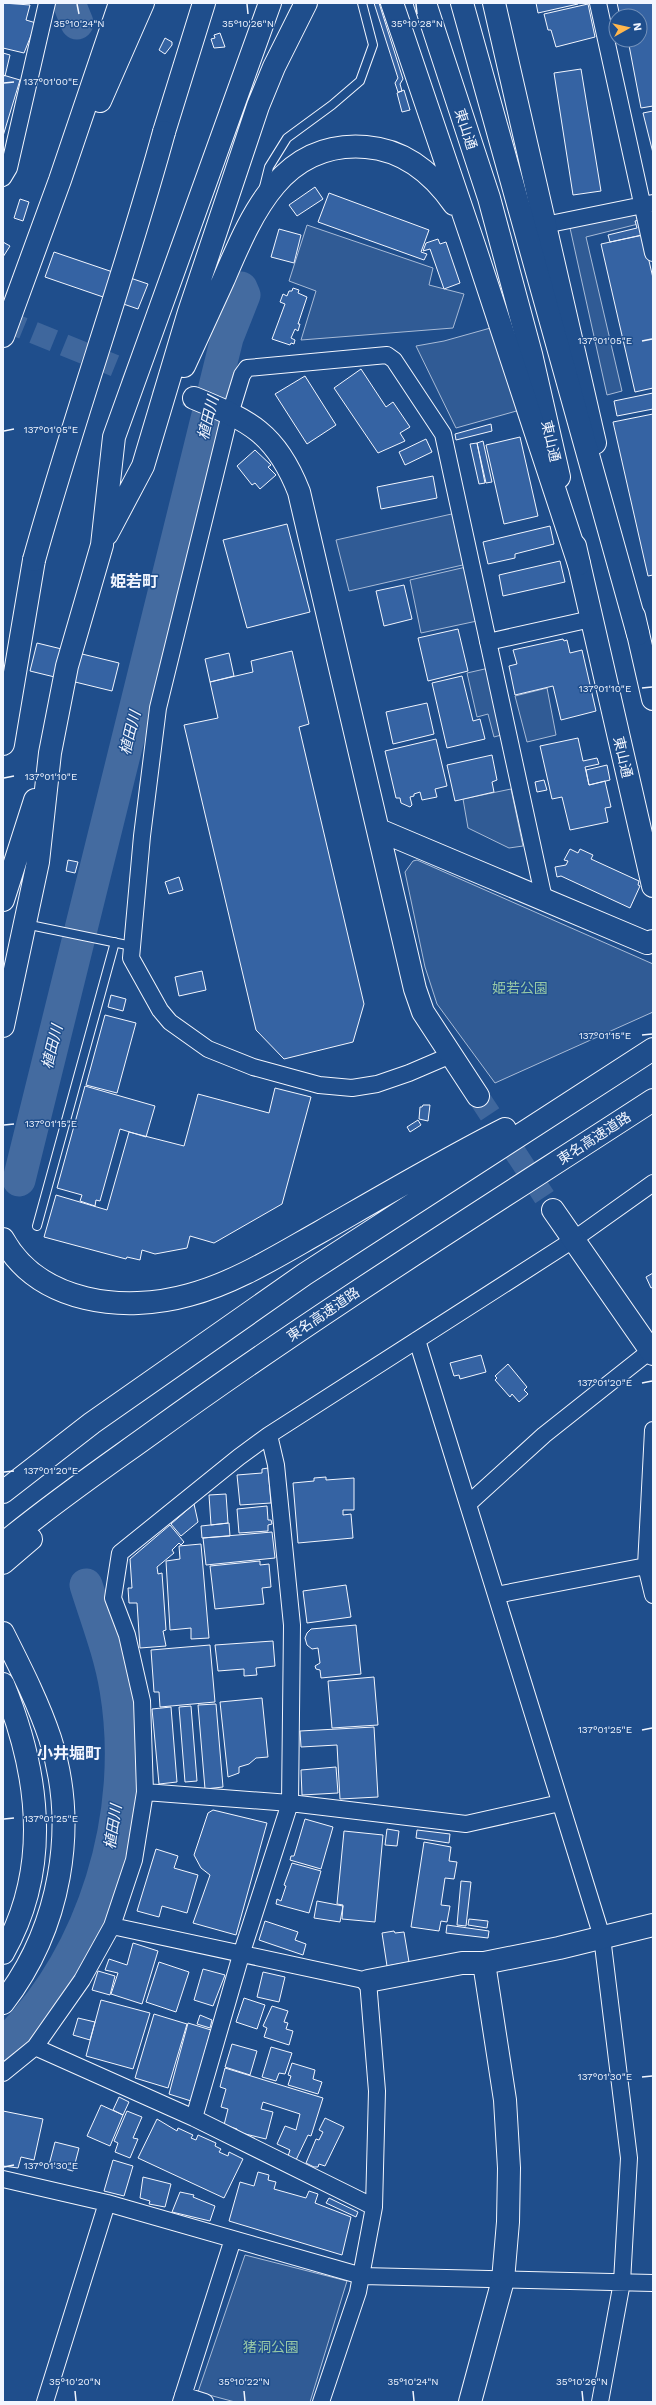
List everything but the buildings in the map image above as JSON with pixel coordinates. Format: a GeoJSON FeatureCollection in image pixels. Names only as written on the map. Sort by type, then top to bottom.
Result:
{"type":"FeatureCollection","features":[{"type":"Feature","properties":{"kind":"main road"},"geometry":{"type":"LineString","coordinates":[[3,336],[60,180],[120,3]]}},
{"type":"Feature","properties":{"kind":"main road"},"geometry":{"type":"LineString","coordinates":[[60,180],[104,92],[143,3]]}},
{"type":"Feature","properties":{"kind":"main road"},"geometry":{"type":"LineString","coordinates":[[3,686],[34,560],[78,407],[144,206],[164,132],[204,3]]}},
{"type":"Feature","properties":{"kind":"main road"},"geometry":{"type":"LineString","coordinates":[[3,1026],[38,862],[50,753],[68,666],[102,545],[114,437],[201,191],[270,3]]}},
{"type":"Feature","properties":{"kind":"main road"},"geometry":{"type":"LineString","coordinates":[[102,545],[143,466],[189,312],[258,106],[274,68],[306,3]]}},
{"type":"Feature","properties":{"kind":"main road"},"geometry":{"type":"LineString","coordinates":[[392,3],[474,245],[579,564]]}},
{"type":"Feature","properties":{"kind":"main road","name":"東山通"},"geometry":{"type":"LineString","coordinates":[[425,3],[488,198],[510,276],[579,564],[653,886]]}},
{"type":"Feature","properties":{"kind":"main road"},"geometry":{"type":"LineString","coordinates":[[462,3],[638,634]]}},
{"type":"Feature","properties":{"kind":"main road"},"geometry":{"type":"LineString","coordinates":[[473,3],[494,115]]}},
{"type":"Feature","properties":{"kind":"main road"},"geometry":{"type":"LineString","coordinates":[[494,3],[653,699]]}},
{"type":"Feature","properties":{"kind":"main road"},"geometry":{"type":"LineString","coordinates":[[154,432],[260,202],[286,174],[312,157],[341,148],[373,148],[404,157],[432,176],[455,205],[474,245]]}},
{"type":"Feature","properties":{"kind":"main road"},"geometry":{"type":"LineString","coordinates":[[194,398],[249,423],[264,434],[289,469],[298,492],[379,830],[415,989],[423,1012],[478,1096]]}},
{"type":"Feature","properties":{"kind":"main road"},"geometry":{"type":"LineString","coordinates":[[3,744],[34,560]]}},
{"type":"Feature","properties":{"kind":"main road"},"geometry":{"type":"LineString","coordinates":[[3,900],[50,753]]}},
{"type":"Feature","properties":{"kind":"main road"},"geometry":{"type":"LineString","coordinates":[[379,830],[647,943],[653,941]]}},
{"type":"Feature","properties":{"kind":"main road"},"geometry":{"type":"LineString","coordinates":[[3,1492],[92,1423],[305,1274],[618,1070],[653,1049]]}},
{"type":"Feature","properties":{"kind":"main road"},"geometry":{"type":"LineString","coordinates":[[3,1239],[19,1261],[36,1276],[56,1288],[77,1297],[120,1304],[167,1300],[190,1295],[212,1287],[282,1254],[466,1149],[618,1070]]}},
{"type":"Feature","properties":{"kind":"main road","name":"東名高速道路"},"geometry":{"type":"LineString","coordinates":[[9,1548],[191,1404],[332,1308],[653,1100]]}},
{"type":"Feature","properties":{"kind":"main road"},"geometry":{"type":"LineString","coordinates":[[553,1210],[651,1353]]}},
{"type":"Feature","properties":{"kind":"main road"},"geometry":{"type":"LineString","coordinates":[[3,1633],[41,1713],[51,1740],[62,1798],[64,1830],[59,1873],[47,1922],[40,1942],[27,1968],[3,2003]]}},
{"type":"Feature","properties":{"kind":"main road"},"geometry":{"type":"LineString","coordinates":[[3,1684],[22,1735],[29,1765],[37,1822],[36,1853],[31,1880],[23,1910],[3,1953]]}},
{"type":"Feature","properties":{"kind":"main road"},"geometry":{"type":"LineString","coordinates":[[368,1981],[462,1963],[484,1963],[653,1925]]}},
{"type":"Feature","properties":{"kind":"main road"},"geometry":{"type":"LineString","coordinates":[[470,2402],[502,2280],[508,2222],[509,2168],[505,2100],[484,1963]]}},
{"type":"Feature","properties":{"kind":"street"},"geometry":{"type":"LineString","coordinates":[[3,178],[9,168],[47,3]]}},
{"type":"Feature","properties":{"kind":"street"},"geometry":{"type":"LineString","coordinates":[[598,3],[647,204],[653,254]]}},
{"type":"Feature","properties":{"kind":"street"},"geometry":{"type":"LineString","coordinates":[[545,225],[647,204]]}},
{"type":"Feature","properties":{"kind":"street"},"geometry":{"type":"LineString","coordinates":[[451,1055],[409,1073],[377,1084],[352,1088],[319,1085],[253,1067],[208,1048],[170,1022],[160,1010],[131,958],[142,836],[158,708],[226,412],[242,375],[247,368],[387,355],[394,360],[443,434],[544,899]]}},
{"type":"Feature","properties":{"kind":"street"},"geometry":{"type":"LineString","coordinates":[[488,642],[591,619]]}},
{"type":"Feature","properties":{"kind":"street"},"geometry":{"type":"LineString","coordinates":[[3,2073],[35,2047],[82,1980],[112,1926],[134,1860],[145,1792],[142,1701],[127,1635],[113,1598],[120,1553],[239,1457],[269,1435],[573,1240],[653,1183]]}},
{"type":"Feature","properties":{"kind":"street"},"geometry":{"type":"LineString","coordinates":[[417,1340],[602,1937],[629,2158],[622,2282],[600,2402]]}},
{"type":"Feature","properties":{"kind":"street"},"geometry":{"type":"LineString","coordinates":[[468,1504],[544,1435],[651,1353]]}},
{"type":"Feature","properties":{"kind":"street"},"geometry":{"type":"LineString","coordinates":[[653,1430],[646,1566],[653,1595]]}},
{"type":"Feature","properties":{"kind":"street"},"geometry":{"type":"LineString","coordinates":[[194,2118],[241,1955],[290,1803],[292,1625],[276,1465],[269,1435]]}},
{"type":"Feature","properties":{"kind":"street"},"geometry":{"type":"LineString","coordinates":[[496,1595],[646,1566]]}},
{"type":"Feature","properties":{"kind":"street"},"geometry":{"type":"LineString","coordinates":[[145,1792],[290,1803],[466,1824],[560,1803]]}},
{"type":"Feature","properties":{"kind":"street"},"geometry":{"type":"LineString","coordinates":[[112,1926],[241,1955],[368,1981],[377,2092],[374,2207],[362,2276],[322,2402]]}},
{"type":"Feature","properties":{"kind":"street"},"geometry":{"type":"LineString","coordinates":[[35,2047],[194,2118],[374,2207]]}},
{"type":"Feature","properties":{"kind":"street"},"geometry":{"type":"LineString","coordinates":[[3,2179],[107,2203],[362,2276],[653,2283]]}},
{"type":"Feature","properties":{"kind":"street"},"geometry":{"type":"LineString","coordinates":[[45,2402],[107,2203]]}},
{"type":"Feature","properties":{"kind":"street"},"geometry":{"type":"LineString","coordinates":[[205,2402],[182,2399],[233,2239]]}},
{"type":"Feature","properties":{"kind":"lane"},"geometry":{"type":"LineString","coordinates":[[260,202],[269,167],[287,138],[332,105],[360,81],[373,45],[362,3]]}},
{"type":"Feature","properties":{"kind":"lane"},"geometry":{"type":"LineString","coordinates":[[25,924],[132,945]]}},
{"type":"Feature","properties":{"kind":"lane"},"geometry":{"type":"LineString","coordinates":[[37,1226],[115,942]]}},
{"type":"Feature","properties":{"kind":"shaded area"},"geometry":{"type":"Polygon","coordinates":[[[636,212],[638,224],[586,237],[622,391],[607,395],[570,228],[636,212]]]}},
{"type":"Feature","properties":{"kind":"shaded area"},"geometry":{"type":"Polygon","coordinates":[[[307,225],[433,268],[429,285],[464,294],[453,328],[301,340],[316,291],[289,281],[307,225]]]}},
{"type":"Feature","properties":{"kind":"shaded area"},"geometry":{"type":"Polygon","coordinates":[[[494,327],[520,410],[456,428],[416,346],[444,341],[494,327]]]}},
{"type":"Feature","properties":{"kind":"shaded area"},"geometry":{"type":"Polygon","coordinates":[[[456,513],[467,564],[349,591],[336,540],[456,513]]]}},
{"type":"Feature","properties":{"kind":"shaded area"},"geometry":{"type":"Polygon","coordinates":[[[466,567],[477,621],[421,633],[410,580],[466,567]]]}},
{"type":"Feature","properties":{"kind":"shaded area"},"geometry":{"type":"Polygon","coordinates":[[[489,668],[505,734],[494,737],[488,714],[477,717],[467,673],[489,668]]]}},
{"type":"Feature","properties":{"kind":"shaded area"},"geometry":{"type":"Polygon","coordinates":[[[547,688],[556,735],[527,742],[515,696],[547,688]]]}},
{"type":"Feature","properties":{"kind":"shaded area"},"geometry":{"type":"Polygon","coordinates":[[[511,789],[523,846],[509,848],[468,828],[463,799],[511,789]]]}},
{"type":"Feature","properties":{"kind":"shaded area","name":"姫若公園"},"geometry":{"type":"Polygon","coordinates":[[[417,860],[653,964],[653,1012],[495,1083],[437,1004],[425,967],[405,872],[413,861],[417,860]]]}},
{"type":"Feature","properties":{"kind":"shaded area","name":"猪洞公園"},"geometry":{"type":"Polygon","coordinates":[[[245,2255],[347,2281],[310,2402],[235,2402],[198,2392],[245,2255]]]}},
{"type":"Feature","properties":{"kind":"waterway","name":"植田川"},"geometry":{"type":"LineString","coordinates":[[69,3],[77,23]]}},
{"type":"Feature","properties":{"kind":"waterway","name":"植田川"},"geometry":{"type":"LineString","coordinates":[[19,1180],[227,338],[244,295],[241,288]]}},
{"type":"Feature","properties":{"kind":"waterway","name":"植田川"},"geometry":{"type":"LineString","coordinates":[[3,2045],[35,2009],[62,1969],[85,1926],[102,1880],[114,1833],[120,1785],[121,1737],[116,1689],[107,1650],[86,1585]]}},
{"type":"Feature","properties":{"kind":"tunnel"},"geometry":{"type":"LineString","coordinates":[[3,320],[194,398]]}},
{"type":"Feature","properties":{"kind":"tunnel"},"geometry":{"type":"LineString","coordinates":[[478,1096],[553,1210]]}},
{"type":"Feature","properties":{"kind":"district","name":"姫若町"},"geometry":{"type":"Point","coordinates":[134,581]}},
{"type":"Feature","properties":{"kind":"district","name":"小井堀町"},"geometry":{"type":"Point","coordinates":[69,1753]}}]}
